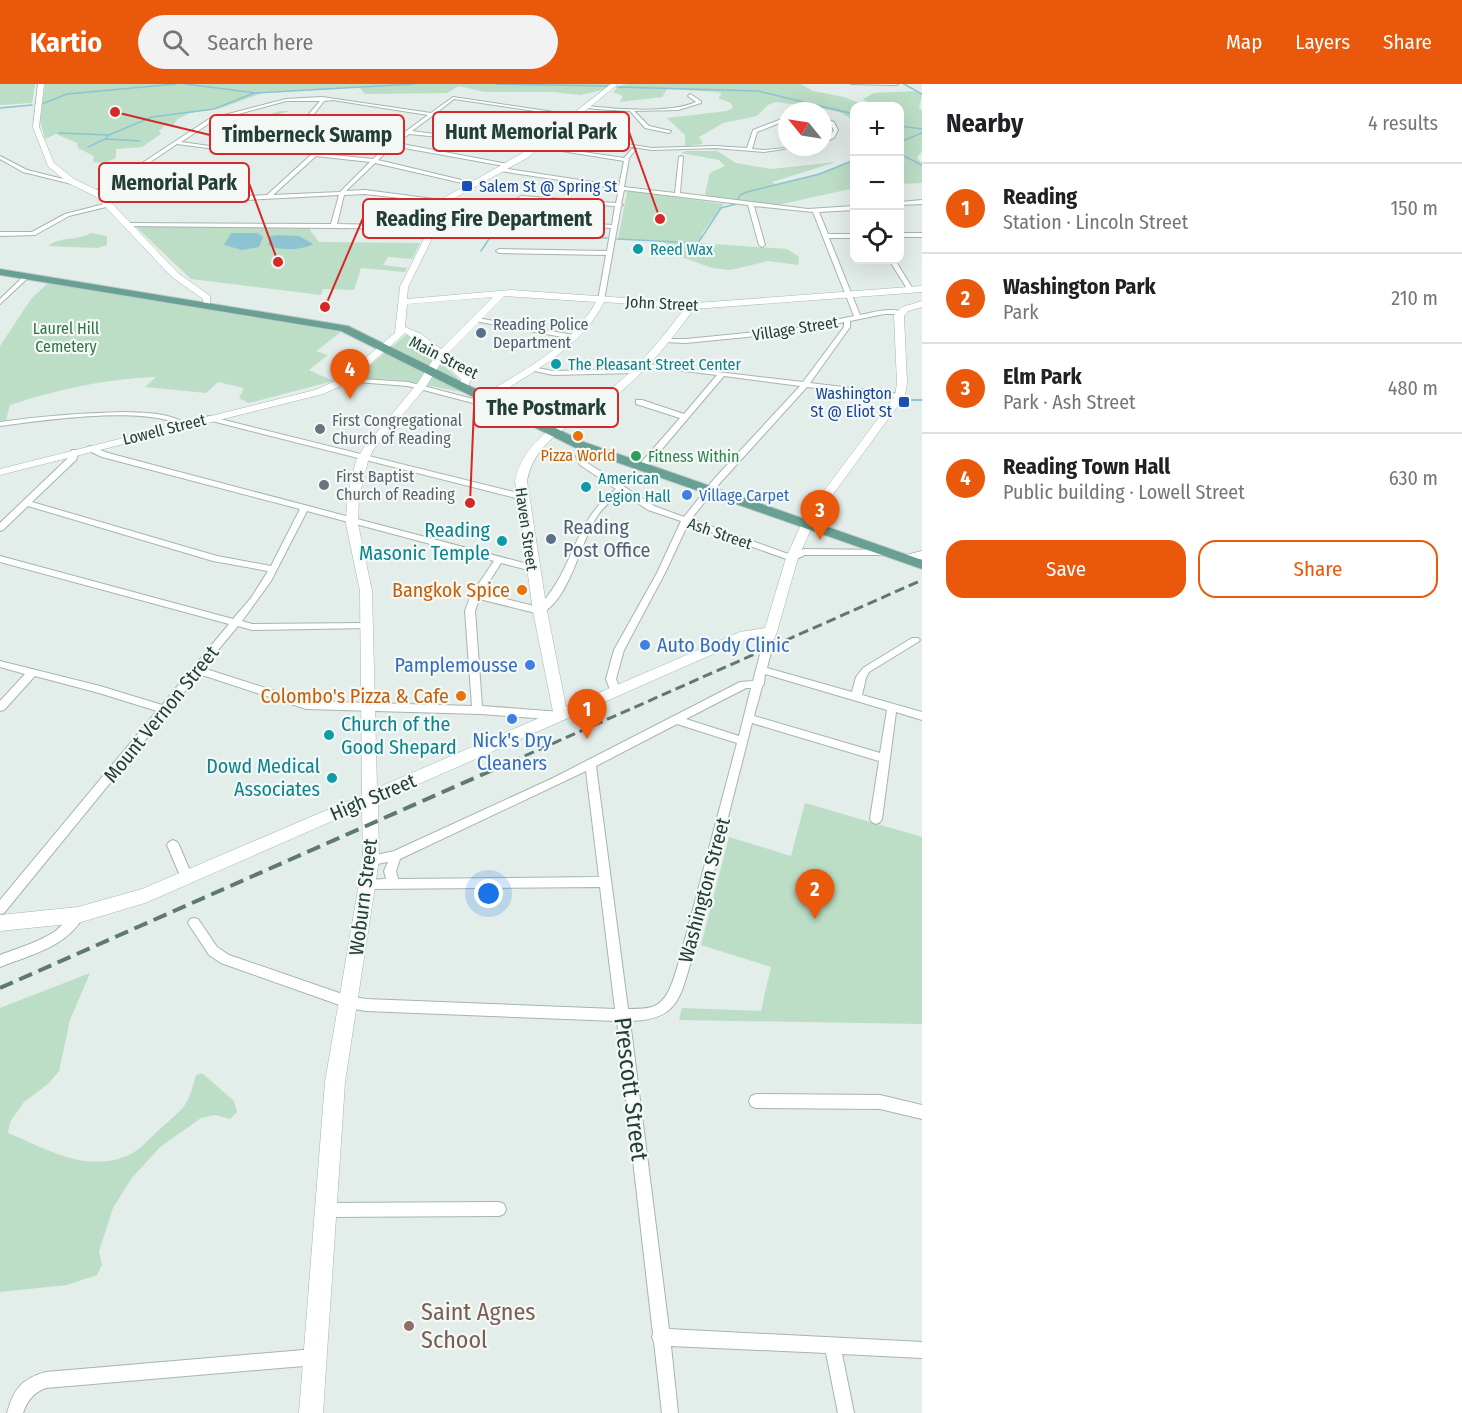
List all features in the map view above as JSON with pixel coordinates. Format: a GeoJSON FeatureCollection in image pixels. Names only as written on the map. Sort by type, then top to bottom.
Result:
{"type":"FeatureCollection","features":[{"type":"Feature","properties":{"kind":"main road","name":"Main Street"},"geometry":{"type":"LineString","coordinates":[[0,272],[192,302],[204,298],[330,324],[386,347],[552,433],[586,447],[922,565]]}},
{"type":"Feature","properties":{"kind":"street"},"geometry":{"type":"LineString","coordinates":[[41,84],[37,131],[51,164],[72,182]]}},
{"type":"Feature","properties":{"kind":"street"},"geometry":{"type":"LineString","coordinates":[[463,386],[466,379],[414,332],[402,329],[404,287],[446,201],[510,165],[615,84]]}},
{"type":"Feature","properties":{"kind":"street"},"geometry":{"type":"LineString","coordinates":[[851,92],[851,84],[896,84]]}},
{"type":"Feature","properties":{"kind":"street"},"geometry":{"type":"LineString","coordinates":[[586,107],[632,112],[698,104],[698,100],[690,95]]}},
{"type":"Feature","properties":{"kind":"street"},"geometry":{"type":"LineString","coordinates":[[98,194],[150,158],[178,143],[199,126],[218,118],[281,101],[324,98],[652,149],[764,151],[778,149]]}},
{"type":"Feature","properties":{"kind":"street"},"geometry":{"type":"LineString","coordinates":[[178,143],[231,150],[252,147],[305,122],[324,98]]}},
{"type":"Feature","properties":{"kind":"street"},"geometry":{"type":"LineString","coordinates":[[334,225],[342,192],[392,144],[453,98],[574,116]]}},
{"type":"Feature","properties":{"kind":"street"},"geometry":{"type":"LineString","coordinates":[[632,112],[647,127],[669,132]]}},
{"type":"Feature","properties":{"kind":"street"},"geometry":{"type":"LineString","coordinates":[[748,149],[755,131],[778,122]]}},
{"type":"Feature","properties":{"kind":"street"},"geometry":{"type":"LineString","coordinates":[[832,123],[836,130],[832,137]]}},
{"type":"Feature","properties":{"kind":"street"},"geometry":{"type":"LineString","coordinates":[[408,132],[448,137]]}},
{"type":"Feature","properties":{"kind":"street"},"geometry":{"type":"LineString","coordinates":[[392,144],[510,165]]}},
{"type":"Feature","properties":{"kind":"street"},"geometry":{"type":"LineString","coordinates":[[537,146],[627,160]]}},
{"type":"Feature","properties":{"kind":"street"},"geometry":{"type":"LineString","coordinates":[[346,380],[394,381],[473,401],[485,398],[532,369],[573,337],[601,300],[627,160],[634,150]]}},
{"type":"Feature","properties":{"kind":"street"},"geometry":{"type":"LineString","coordinates":[[269,196],[315,154],[374,161],[475,184]]}},
{"type":"Feature","properties":{"kind":"street"},"geometry":{"type":"LineString","coordinates":[[0,157],[10,166],[72,182],[98,194],[175,274],[204,298]]}},
{"type":"Feature","properties":{"kind":"street"},"geometry":{"type":"LineString","coordinates":[[677,195],[681,157]]}},
{"type":"Feature","properties":{"kind":"street"},"geometry":{"type":"LineString","coordinates":[[502,170],[752,205],[816,212],[850,209]]}},
{"type":"Feature","properties":{"kind":"street"},"geometry":{"type":"LineString","coordinates":[[98,194],[116,193],[205,200],[372,192],[446,201]]}},
{"type":"Feature","properties":{"kind":"street"},"geometry":{"type":"LineString","coordinates":[[511,220],[519,198],[620,205]]}},
{"type":"Feature","properties":{"kind":"street"},"geometry":{"type":"LineString","coordinates":[[904,204],[922,202]]}},
{"type":"Feature","properties":{"kind":"street"},"geometry":{"type":"LineString","coordinates":[[0,234],[33,234],[67,215],[108,205]]}},
{"type":"Feature","properties":{"kind":"street"},"geometry":{"type":"LineString","coordinates":[[752,205],[762,245]]}},
{"type":"Feature","properties":{"kind":"street"},"geometry":{"type":"LineString","coordinates":[[816,212],[858,317]]}},
{"type":"Feature","properties":{"kind":"street"},"geometry":{"type":"LineString","coordinates":[[439,215],[615,227]]}},
{"type":"Feature","properties":{"kind":"street"},"geometry":{"type":"LineString","coordinates":[[126,224],[434,227]]}},
{"type":"Feature","properties":{"kind":"street"},"geometry":{"type":"LineString","coordinates":[[904,235],[922,235]]}},
{"type":"Feature","properties":{"kind":"street"},"geometry":{"type":"LineString","coordinates":[[825,236],[850,236]]}},
{"type":"Feature","properties":{"kind":"street"},"geometry":{"type":"LineString","coordinates":[[499,251],[610,253]]}},
{"type":"Feature","properties":{"kind":"street"},"geometry":{"type":"LineString","coordinates":[[894,264],[910,290]]}},
{"type":"Feature","properties":{"kind":"street"},"geometry":{"type":"LineString","coordinates":[[0,302],[27,276]]}},
{"type":"Feature","properties":{"kind":"street","name":"John Street"},"geometry":{"type":"LineString","coordinates":[[402,303],[502,293],[691,306],[922,289]]}},
{"type":"Feature","properties":{"kind":"street","name":"Woburn Street"},"geometry":{"type":"LineString","coordinates":[[311,1413],[335,1082],[369,884],[371,860],[370,706],[365,581],[351,520],[355,488],[363,457],[421,387],[440,356],[502,293]]}},
{"type":"Feature","properties":{"kind":"street","name":"Village Street"},"geometry":{"type":"LineString","coordinates":[[665,340],[686,341],[803,330],[887,311],[900,312],[922,304]]}},
{"type":"Feature","properties":{"kind":"street","name":"Haven Street"},"geometry":{"type":"LineString","coordinates":[[561,716],[532,568],[521,478],[523,465],[552,433],[614,392],[665,340],[691,306]]}},
{"type":"Feature","properties":{"kind":"street"},"geometry":{"type":"LineString","coordinates":[[532,369],[553,374],[639,367],[900,396],[902,383],[900,312]]}},
{"type":"Feature","properties":{"kind":"street"},"geometry":{"type":"LineString","coordinates":[[477,320],[573,337]]}},
{"type":"Feature","properties":{"kind":"street"},"geometry":{"type":"LineString","coordinates":[[616,692],[611,679],[619,650],[666,565],[685,521],[709,490],[804,386],[847,327],[847,320]]}},
{"type":"Feature","properties":{"kind":"street","name":"Lowell Street"},"geometry":{"type":"LineString","coordinates":[[0,472],[329,389],[346,380],[398,337],[402,329]]}},
{"type":"Feature","properties":{"kind":"street"},"geometry":{"type":"LineString","coordinates":[[642,467],[721,375]]}},
{"type":"Feature","properties":{"kind":"street","name":"Washington Street"},"geometry":{"type":"LineString","coordinates":[[194,923],[213,951],[225,959],[348,1002],[621,1015],[657,1013],[669,1005],[675,995],[792,558],[807,524],[900,396]]}},
{"type":"Feature","properties":{"kind":"street"},"geometry":{"type":"LineString","coordinates":[[639,402],[686,417]]}},
{"type":"Feature","properties":{"kind":"street"},"geometry":{"type":"LineString","coordinates":[[0,424],[74,414],[141,416],[175,420],[184,425]]}},
{"type":"Feature","properties":{"kind":"street"},"geometry":{"type":"LineString","coordinates":[[211,418],[523,497]]}},
{"type":"Feature","properties":{"kind":"street","name":"Ash Street"},"geometry":{"type":"LineString","coordinates":[[586,447],[580,456],[582,462],[649,506],[792,558]]}},
{"type":"Feature","properties":{"kind":"street"},"geometry":{"type":"LineString","coordinates":[[90,448],[105,455],[532,568]]}},
{"type":"Feature","properties":{"kind":"street"},"geometry":{"type":"LineString","coordinates":[[0,528],[73,458],[75,452]]}},
{"type":"Feature","properties":{"kind":"street"},"geometry":{"type":"LineString","coordinates":[[477,594],[540,611],[554,595],[591,518],[621,489]]}},
{"type":"Feature","properties":{"kind":"street"},"geometry":{"type":"LineString","coordinates":[[26,503],[216,559],[273,569]]}},
{"type":"Feature","properties":{"kind":"street","name":"Mount Vernon Street"},"geometry":{"type":"LineString","coordinates":[[0,909],[264,587],[305,508]]}},
{"type":"Feature","properties":{"kind":"street"},"geometry":{"type":"LineString","coordinates":[[792,558],[804,552],[888,553]]}},
{"type":"Feature","properties":{"kind":"street"},"geometry":{"type":"LineString","coordinates":[[906,559],[922,555]]}},
{"type":"Feature","properties":{"kind":"street"},"geometry":{"type":"LineString","coordinates":[[0,559],[236,622],[275,628],[366,626]]}},
{"type":"Feature","properties":{"kind":"street"},"geometry":{"type":"LineString","coordinates":[[477,710],[471,606],[499,559]]}},
{"type":"Feature","properties":{"kind":"street","name":"High Street"},"geometry":{"type":"LineString","coordinates":[[0,923],[78,915],[123,904],[747,634],[771,632]]}},
{"type":"Feature","properties":{"kind":"street"},"geometry":{"type":"LineString","coordinates":[[856,697],[861,677],[866,670],[915,640]]}},
{"type":"Feature","properties":{"kind":"street"},"geometry":{"type":"LineString","coordinates":[[0,664],[164,710]]}},
{"type":"Feature","properties":{"kind":"street"},"geometry":{"type":"LineString","coordinates":[[197,670],[299,703],[334,707],[477,710],[561,716]]}},
{"type":"Feature","properties":{"kind":"street"},"geometry":{"type":"LineString","coordinates":[[763,670],[922,716]]}},
{"type":"Feature","properties":{"kind":"street"},"geometry":{"type":"LineString","coordinates":[[0,707],[33,672]]}},
{"type":"Feature","properties":{"kind":"street"},"geometry":{"type":"LineString","coordinates":[[371,860],[396,856],[591,765],[746,685],[759,684]]}},
{"type":"Feature","properties":{"kind":"street"},"geometry":{"type":"LineString","coordinates":[[876,819],[892,708]]}},
{"type":"Feature","properties":{"kind":"street"},"geometry":{"type":"LineString","coordinates":[[750,718],[885,759]]}},
{"type":"Feature","properties":{"kind":"street"},"geometry":{"type":"LineString","coordinates":[[677,720],[743,741]]}},
{"type":"Feature","properties":{"kind":"street","name":"Prescott Street"},"geometry":{"type":"LineString","coordinates":[[591,765],[652,1250],[670,1413]]}},
{"type":"Feature","properties":{"kind":"street"},"geometry":{"type":"LineString","coordinates":[[172,845],[187,878]]}},
{"type":"Feature","properties":{"kind":"street"},"geometry":{"type":"LineString","coordinates":[[393,884],[390,871],[396,856]]}},
{"type":"Feature","properties":{"kind":"street"},"geometry":{"type":"LineString","coordinates":[[369,884],[605,882]]}},
{"type":"Feature","properties":{"kind":"street"},"geometry":{"type":"LineString","coordinates":[[0,961],[61,934],[75,923],[78,915]]}},
{"type":"Feature","properties":{"kind":"street"},"geometry":{"type":"LineString","coordinates":[[756,1101],[880,1102],[902,1105],[922,1112]]}},
{"type":"Feature","properties":{"kind":"street"},"geometry":{"type":"LineString","coordinates":[[324,1210],[499,1209]]}},
{"type":"Feature","properties":{"kind":"street"},"geometry":{"type":"LineString","coordinates":[[660,1337],[922,1350]]}},
{"type":"Feature","properties":{"kind":"street"},"geometry":{"type":"LineString","coordinates":[[832,1346],[846,1413]]}},
{"type":"Feature","properties":{"kind":"street"},"geometry":{"type":"LineString","coordinates":[[15,1413],[24,1392],[41,1381],[315,1357]]}},
{"type":"Feature","properties":{"kind":"green space"},"geometry":{"type":"Polygon","coordinates":[[[0,84],[35,84],[32,103],[0,105],[0,84]]]}},
{"type":"Feature","properties":{"kind":"green space"},"geometry":{"type":"Polygon","coordinates":[[[45,84],[610,84],[602,90],[580,95],[554,92],[485,92],[459,86],[447,93],[365,94],[360,88],[351,88],[262,93],[221,108],[190,113],[178,119],[173,125],[164,126],[159,131],[161,134],[142,147],[116,149],[116,158],[104,163],[93,162],[94,156],[78,148],[77,143],[56,134],[45,139],[40,121],[45,84]]]}},
{"type":"Feature","properties":{"kind":"green space"},"geometry":{"type":"Polygon","coordinates":[[[628,84],[801,84],[813,91],[844,97],[856,102],[850,102],[850,118],[832,111],[832,102],[776,102],[768,105],[757,116],[723,123],[699,137],[703,143],[701,144],[685,146],[685,135],[667,118],[727,111],[733,108],[731,103],[718,98],[722,94],[667,89],[662,97],[620,102],[623,96],[613,92],[619,86],[628,84]]]}},
{"type":"Feature","properties":{"kind":"green space"},"geometry":{"type":"Polygon","coordinates":[[[917,91],[922,94],[919,108],[922,111],[922,151],[917,158],[922,163],[922,183],[904,184],[904,102],[868,102],[863,99],[874,93],[917,91]]]}},
{"type":"Feature","properties":{"kind":"green space"},"geometry":{"type":"Polygon","coordinates":[[[280,111],[289,111],[262,119],[260,126],[240,135],[221,134],[230,127],[280,111]]]}},
{"type":"Feature","properties":{"kind":"green space"},"geometry":{"type":"Polygon","coordinates":[[[717,151],[736,163],[771,169],[836,162],[772,182],[775,184],[816,174],[850,161],[850,189],[778,205],[711,197],[705,194],[710,173],[725,166],[719,160],[681,153],[717,151]]]}},
{"type":"Feature","properties":{"kind":"green space"},"geometry":{"type":"Polygon","coordinates":[[[627,192],[724,204],[702,233],[699,243],[787,249],[799,257],[798,265],[768,261],[730,270],[712,268],[674,254],[674,248],[661,241],[618,239],[627,192]]]}},
{"type":"Feature","properties":{"kind":"green space"},"geometry":{"type":"Polygon","coordinates":[[[134,225],[308,227],[319,242],[420,243],[412,259],[388,257],[383,265],[407,268],[405,272],[361,268],[354,290],[323,289],[321,295],[191,279],[134,225]]]}},
{"type":"Feature","properties":{"kind":"green space"},"geometry":{"type":"Polygon","coordinates":[[[91,233],[107,236],[107,245],[98,248],[48,246],[58,241],[91,233]]]}},
{"type":"Feature","properties":{"kind":"green space","name":"Laurel Hill Cemetery"},"geometry":{"type":"Polygon","coordinates":[[[48,283],[341,332],[316,351],[328,355],[309,370],[333,381],[249,403],[239,398],[244,388],[218,382],[206,393],[145,387],[156,377],[118,380],[46,394],[10,405],[6,420],[0,421],[0,346],[31,299],[48,283]]]}},
{"type":"Feature","properties":{"kind":"green space"},"geometry":{"type":"Polygon","coordinates":[[[407,334],[457,377],[462,392],[399,380],[355,378],[407,334]]]}},
{"type":"Feature","properties":{"kind":"green space"},"geometry":{"type":"Polygon","coordinates":[[[805,803],[922,837],[922,1024],[679,1020],[682,1008],[761,1011],[771,967],[701,945],[729,837],[791,856],[805,803]]]}},
{"type":"Feature","properties":{"kind":"green space"},"geometry":{"type":"Polygon","coordinates":[[[90,973],[70,1020],[59,1071],[48,1084],[24,1102],[10,1122],[8,1133],[53,1152],[83,1161],[115,1160],[138,1149],[180,1111],[190,1095],[196,1075],[202,1073],[234,1101],[237,1112],[230,1119],[215,1115],[201,1118],[160,1147],[131,1179],[113,1208],[99,1251],[102,1265],[97,1275],[67,1285],[0,1292],[0,1008],[90,973]]]}},
{"type":"Feature","properties":{"kind":"water"},"geometry":{"type":"Polygon","coordinates":[[[231,233],[257,233],[263,237],[259,247],[242,250],[224,245],[231,233]]]}},
{"type":"Feature","properties":{"kind":"water"},"geometry":{"type":"Polygon","coordinates":[[[270,236],[299,236],[313,244],[291,249],[268,245],[270,236]]]}},
{"type":"Feature","properties":{"kind":"waterway"},"geometry":{"type":"LineString","coordinates":[[42,104],[67,94],[176,84]]}},
{"type":"Feature","properties":{"kind":"waterway"},"geometry":{"type":"LineString","coordinates":[[186,84],[256,93],[414,84]]}},
{"type":"Feature","properties":{"kind":"waterway"},"geometry":{"type":"LineString","coordinates":[[496,84],[608,86]]}},
{"type":"Feature","properties":{"kind":"waterway"},"geometry":{"type":"LineString","coordinates":[[904,84],[922,94]]}},
{"type":"Feature","properties":{"kind":"waterway"},"geometry":{"type":"LineString","coordinates":[[617,87],[758,91],[850,113]]}},
{"type":"Feature","properties":{"kind":"waterway"},"geometry":{"type":"LineString","coordinates":[[109,135],[152,117],[214,109],[254,93]]}},
{"type":"Feature","properties":{"kind":"waterway"},"geometry":{"type":"LineString","coordinates":[[0,108],[32,105]]}},
{"type":"Feature","properties":{"kind":"waterway"},"geometry":{"type":"LineString","coordinates":[[904,127],[922,129]]}},
{"type":"Feature","properties":{"kind":"waterway"},"geometry":{"type":"LineString","coordinates":[[59,133],[109,135]]}},
{"type":"Feature","properties":{"kind":"waterway"},"geometry":{"type":"LineString","coordinates":[[904,140],[922,133]]}},
{"type":"Feature","properties":{"kind":"waterway"},"geometry":{"type":"LineString","coordinates":[[105,139],[109,135]]}},
{"type":"Feature","properties":{"kind":"waterway"},"geometry":{"type":"LineString","coordinates":[[88,147],[105,139]]}},
{"type":"Feature","properties":{"kind":"waterway"},"geometry":{"type":"LineString","coordinates":[[105,139],[140,141]]}},
{"type":"Feature","properties":{"kind":"waterway"},"geometry":{"type":"LineString","coordinates":[[904,156],[922,165]]}},
{"type":"Feature","properties":{"kind":"waterway"},"geometry":{"type":"LineString","coordinates":[[737,201],[740,195],[747,192],[820,174],[850,162]]}},
{"type":"Feature","properties":{"kind":"waterway"},"geometry":{"type":"LineString","coordinates":[[617,239],[698,243],[721,208],[736,204]]}},
{"type":"Feature","properties":{"kind":"waterway"},"geometry":{"type":"LineString","coordinates":[[481,251],[493,233],[607,238]]}},
{"type":"Feature","properties":{"kind":"waterway"},"geometry":{"type":"LineString","coordinates":[[912,400],[922,400]]}},
{"type":"Feature","properties":{"kind":"railway"},"geometry":{"type":"LineString","coordinates":[[511,762],[922,580]]}},
{"type":"Feature","properties":{"kind":"railway"},"geometry":{"type":"LineString","coordinates":[[0,988],[515,760]]}},
{"type":"Feature","properties":{"kind":"place","name":"Timberneck Swamp"},"geometry":{"type":"Point","coordinates":[115,112]}},
{"type":"Feature","properties":{"kind":"place","name":"Salem St @ Spring St"},"geometry":{"type":"Point","coordinates":[467,186]}},
{"type":"Feature","properties":{"kind":"place","name":"Hunt Memorial Park"},"geometry":{"type":"Point","coordinates":[660,219]}},
{"type":"Feature","properties":{"kind":"place","name":"Reed Wax"},"geometry":{"type":"Point","coordinates":[638,249]}},
{"type":"Feature","properties":{"kind":"place","name":"Memorial Park"},"geometry":{"type":"Point","coordinates":[278,262]}},
{"type":"Feature","properties":{"kind":"place","name":"Reading Fire Department"},"geometry":{"type":"Point","coordinates":[325,307]}},
{"type":"Feature","properties":{"kind":"place","name":"Reading Police Department"},"geometry":{"type":"Point","coordinates":[481,333]}},
{"type":"Feature","properties":{"kind":"place","name":"The Pleasant Street Center"},"geometry":{"type":"Point","coordinates":[556,364]}},
{"type":"Feature","properties":{"kind":"place","name":"Reading Town Hall"},"geometry":{"type":"Point","coordinates":[350,399]}},
{"type":"Feature","properties":{"kind":"place","name":"Washington St @ Eliot St"},"geometry":{"type":"Point","coordinates":[904,402]}},
{"type":"Feature","properties":{"kind":"place","name":"First Congregational Church of Reading"},"geometry":{"type":"Point","coordinates":[320,429]}},
{"type":"Feature","properties":{"kind":"place","name":"Pizza World"},"geometry":{"type":"Point","coordinates":[578,436]}},
{"type":"Feature","properties":{"kind":"place","name":"Fitness Within"},"geometry":{"type":"Point","coordinates":[636,456]}},
{"type":"Feature","properties":{"kind":"place","name":"First Baptist Church of Reading"},"geometry":{"type":"Point","coordinates":[324,485]}},
{"type":"Feature","properties":{"kind":"place","name":"American Legion Hall"},"geometry":{"type":"Point","coordinates":[586,487]}},
{"type":"Feature","properties":{"kind":"place","name":"Village Carpet"},"geometry":{"type":"Point","coordinates":[687,495]}},
{"type":"Feature","properties":{"kind":"place","name":"The Postmark"},"geometry":{"type":"Point","coordinates":[470,503]}},
{"type":"Feature","properties":{"kind":"place","name":"Reading Post Office"},"geometry":{"type":"Point","coordinates":[551,539]}},
{"type":"Feature","properties":{"kind":"place","name":"Elm Park"},"geometry":{"type":"Point","coordinates":[820,540]}},
{"type":"Feature","properties":{"kind":"place","name":"Reading Masonic Temple"},"geometry":{"type":"Point","coordinates":[502,541]}},
{"type":"Feature","properties":{"kind":"place","name":"Bangkok Spice"},"geometry":{"type":"Point","coordinates":[522,590]}},
{"type":"Feature","properties":{"kind":"place","name":"Auto Body Clinic"},"geometry":{"type":"Point","coordinates":[645,645]}},
{"type":"Feature","properties":{"kind":"place","name":"Pamplemousse"},"geometry":{"type":"Point","coordinates":[530,665]}},
{"type":"Feature","properties":{"kind":"place","name":"Colombo's Pizza & Cafe"},"geometry":{"type":"Point","coordinates":[461,696]}},
{"type":"Feature","properties":{"kind":"place","name":"Nick's Dry Cleaners"},"geometry":{"type":"Point","coordinates":[512,719]}},
{"type":"Feature","properties":{"kind":"place","name":"Church of the Good Shepard"},"geometry":{"type":"Point","coordinates":[329,735]}},
{"type":"Feature","properties":{"kind":"place","name":"Reading"},"geometry":{"type":"Point","coordinates":[587,739]}},
{"type":"Feature","properties":{"kind":"place","name":"Dowd Medical Associates"},"geometry":{"type":"Point","coordinates":[332,778]}},
{"type":"Feature","properties":{"kind":"place","name":"Washington Park"},"geometry":{"type":"Point","coordinates":[815,919]}},
{"type":"Feature","properties":{"kind":"place","name":"Saint Agnes School"},"geometry":{"type":"Point","coordinates":[409,1326]}}]}
